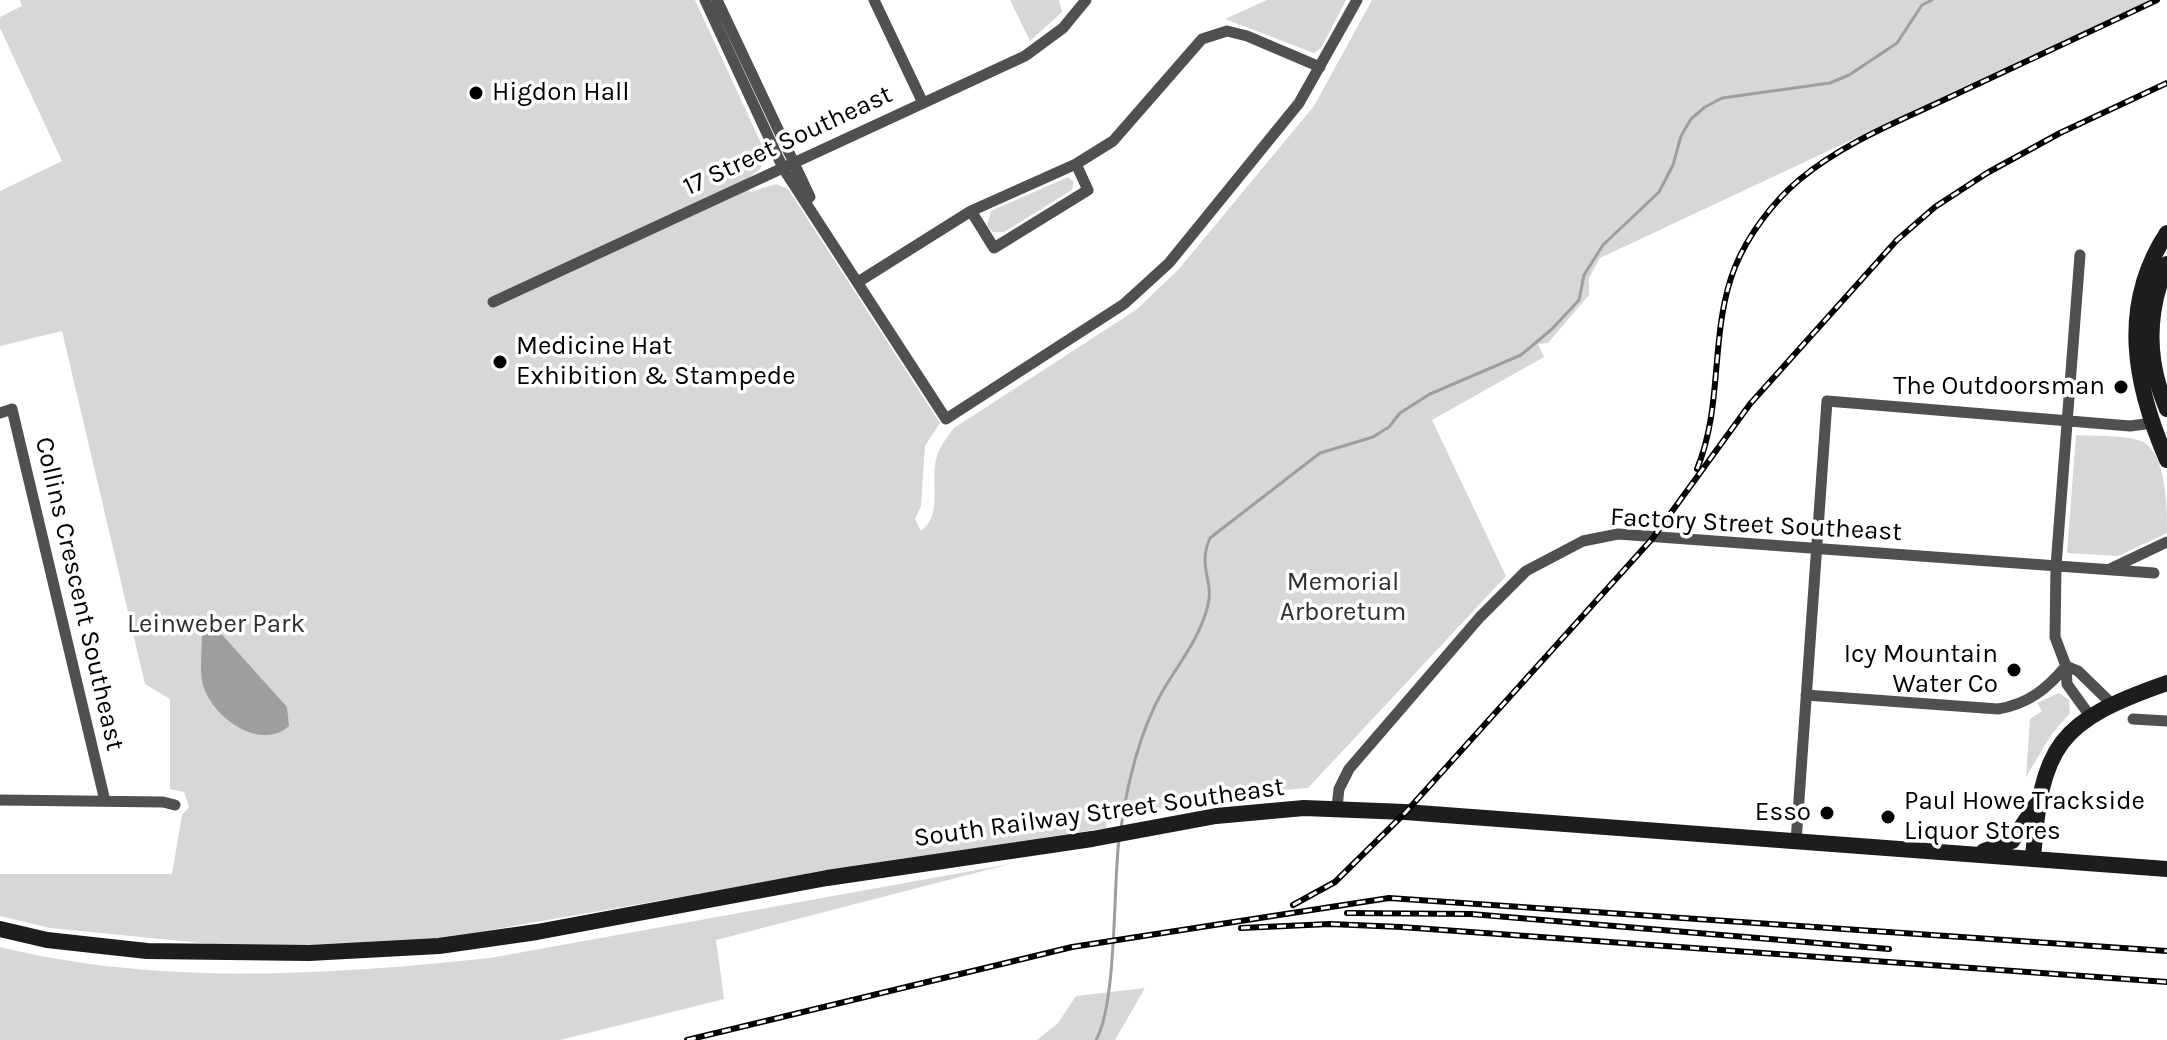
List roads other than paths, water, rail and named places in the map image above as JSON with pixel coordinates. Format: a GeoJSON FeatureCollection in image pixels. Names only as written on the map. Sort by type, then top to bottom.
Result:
{"type":"FeatureCollection","features":[{"type":"Feature","properties":{"kind":"street"},"geometry":{"type":"LineString","coordinates":[[705,0],[788,166],[829,237],[946,419],[1124,304],[1169,263],[1299,103],[1357,0]]}},
{"type":"Feature","properties":{"kind":"street"},"geometry":{"type":"LineString","coordinates":[[717,0],[788,166]]}},
{"type":"Feature","properties":{"kind":"street"},"geometry":{"type":"LineString","coordinates":[[874,0],[923,103]]}},
{"type":"Feature","properties":{"kind":"street","name":"17 Street Southeast"},"geometry":{"type":"LineString","coordinates":[[493,302],[1025,56],[1063,28],[1079,2]]}},
{"type":"Feature","properties":{"kind":"street"},"geometry":{"type":"LineString","coordinates":[[858,282],[971,211],[1076,164],[1113,141],[1202,39],[1227,31],[1247,36],[1320,67]]}},
{"type":"Feature","properties":{"kind":"street"},"geometry":{"type":"LineString","coordinates":[[971,211],[994,248],[1088,190],[1076,164]]}},
{"type":"Feature","properties":{"kind":"street"},"geometry":{"type":"LineString","coordinates":[[2167,233],[2150,286],[2150,327],[2167,409]]}},
{"type":"Feature","properties":{"kind":"street"},"geometry":{"type":"LineString","coordinates":[[2080,255],[2056,566],[2055,637],[2066,666],[2067,684],[2090,716]]}},
{"type":"Feature","properties":{"kind":"street"},"geometry":{"type":"LineString","coordinates":[[2167,264],[2137,309],[2135,355],[2153,423],[2167,460]]}},
{"type":"Feature","properties":{"kind":"street"},"geometry":{"type":"LineString","coordinates":[[1796,842],[1827,401],[2137,426],[2153,423]]}},
{"type":"Feature","properties":{"kind":"street","name":"Collins Crescent Southeast"},"geometry":{"type":"LineString","coordinates":[[0,413],[12,409],[105,801]]}},
{"type":"Feature","properties":{"kind":"street","name":"Factory Street Southeast"},"geometry":{"type":"LineString","coordinates":[[1337,807],[1344,776],[1405,702],[1515,581],[1562,549],[1592,538],[1618,534],[2154,573]]}},
{"type":"Feature","properties":{"kind":"street"},"geometry":{"type":"LineString","coordinates":[[2107,570],[2167,542]]}},
{"type":"Feature","properties":{"kind":"street"},"geometry":{"type":"LineString","coordinates":[[1806,695],[1998,709],[2010,707],[2045,690],[2066,666]]}},
{"type":"Feature","properties":{"kind":"street"},"geometry":{"type":"LineString","coordinates":[[2066,666],[2078,671],[2113,705]]}},
{"type":"Feature","properties":{"kind":"street"},"geometry":{"type":"LineString","coordinates":[[2033,859],[2037,804],[2051,758],[2071,732],[2090,716],[2167,683]]}},
{"type":"Feature","properties":{"kind":"street"},"geometry":{"type":"LineString","coordinates":[[2133,719],[2167,721]]}},
{"type":"Feature","properties":{"kind":"street"},"geometry":{"type":"LineString","coordinates":[[0,800],[175,805]]}},
{"type":"Feature","properties":{"kind":"street"},"geometry":{"type":"LineString","coordinates":[[1943,853],[1993,850],[2006,845],[2037,804]]}},
{"type":"Feature","properties":{"kind":"street","name":"South Railway Street Southeast"},"geometry":{"type":"LineString","coordinates":[[0,929],[47,940],[147,951],[221,954],[379,950],[537,932],[827,878],[1269,809],[1337,807],[2167,869]]}},
{"type":"Feature","properties":{"kind":"waterway"},"geometry":{"type":"LineString","coordinates":[[1121,828],[1131,776],[1147,724],[1194,639],[1208,605],[1205,557],[1210,538],[1320,453],[1373,437],[1389,427],[1400,413],[1430,394],[1521,355],[1552,329],[1579,300],[1584,275],[1603,245],[1659,192],[1673,165],[1681,136],[1691,119],[1705,107],[1722,98],[1830,83],[1849,75],[1897,43],[1922,5],[1932,0]]}},
{"type":"Feature","properties":{"kind":"waterway"},"geometry":{"type":"LineString","coordinates":[[1096,1040],[1108,1000],[1119,839]]}},
{"type":"Feature","properties":{"kind":"railway"},"geometry":{"type":"LineString","coordinates":[[1697,469],[1711,419],[1727,292],[1747,243],[1780,198],[1816,167],[1871,134],[2157,0]]}},
{"type":"Feature","properties":{"kind":"railway"},"geometry":{"type":"LineString","coordinates":[[1293,905],[1335,882],[1405,813],[1652,539],[1750,404],[1897,240],[1935,207],[1987,173],[2060,133],[2167,83]]}},
{"type":"Feature","properties":{"kind":"railway"},"geometry":{"type":"LineString","coordinates":[[687,1040],[1072,947],[1389,898],[2167,951]]}},
{"type":"Feature","properties":{"kind":"railway"},"geometry":{"type":"LineString","coordinates":[[1347,913],[1471,914],[1889,949]]}},
{"type":"Feature","properties":{"kind":"railway"},"geometry":{"type":"LineString","coordinates":[[1241,928],[1330,924],[1401,927],[2167,982]]}},
{"type":"Feature","properties":{"kind":"place","name":"Higdon Hall"},"geometry":{"type":"Point","coordinates":[476,93]}},
{"type":"Feature","properties":{"kind":"place","name":"Medicine Hat Exhibition & Stampede"},"geometry":{"type":"Point","coordinates":[500,362]}},
{"type":"Feature","properties":{"kind":"place","name":"The Outdoorsman"},"geometry":{"type":"Point","coordinates":[2121,387]}},
{"type":"Feature","properties":{"kind":"place","name":"Icy Mountain Water Co"},"geometry":{"type":"Point","coordinates":[2014,670]}},
{"type":"Feature","properties":{"kind":"place","name":"Esso"},"geometry":{"type":"Point","coordinates":[1827,813]}},
{"type":"Feature","properties":{"kind":"place","name":"Paul Howe Trackside Liquor Stores"},"geometry":{"type":"Point","coordinates":[1888,817]}},
{"type":"Feature","properties":{"kind":"park label","name":"Memorial Arboretum"},"geometry":{"type":"Point","coordinates":[1343,598]}},
{"type":"Feature","properties":{"kind":"park label","name":"Leinweber Park"},"geometry":{"type":"Point","coordinates":[216,625]}}]}
